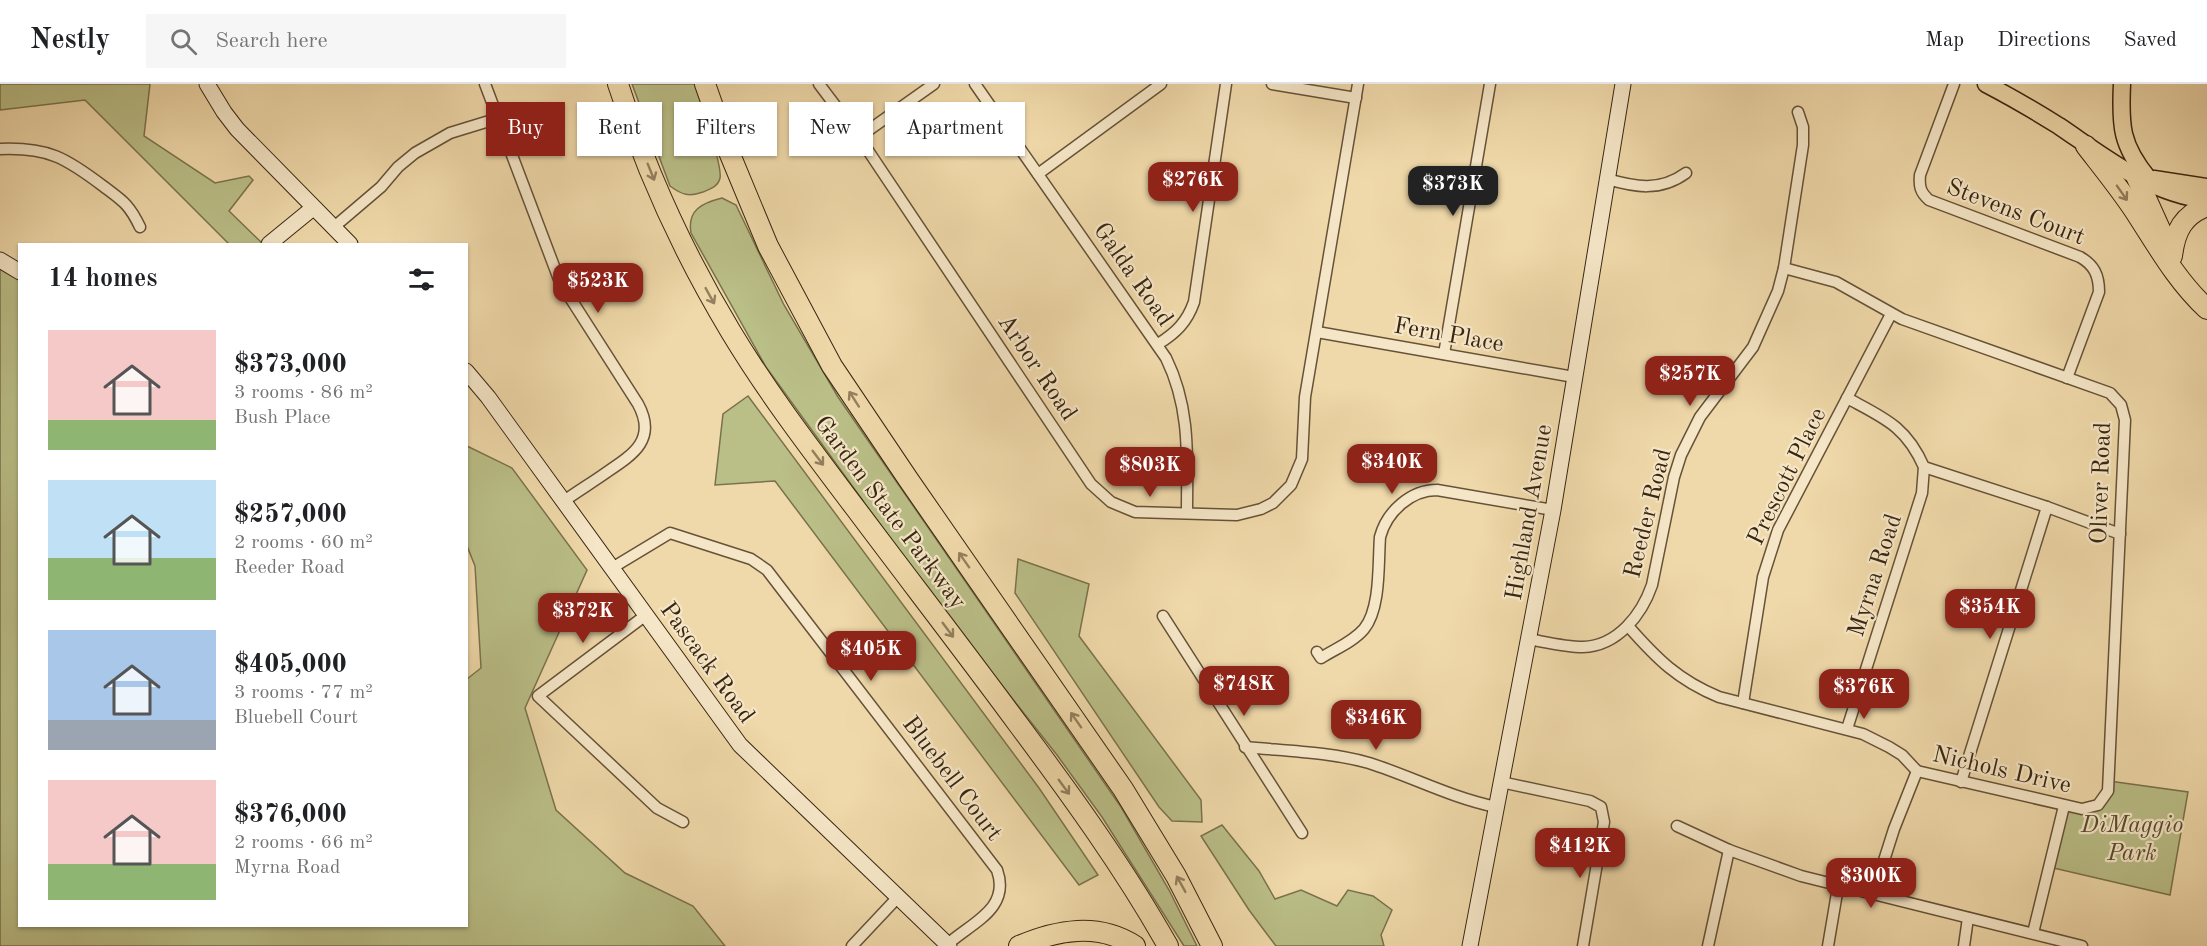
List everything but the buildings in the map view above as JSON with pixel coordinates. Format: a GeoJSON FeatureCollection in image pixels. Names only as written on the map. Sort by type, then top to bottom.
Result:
{"type":"FeatureCollection","features":[{"type":"Feature","properties":{"kind":"highway"},"geometry":{"type":"LineString","coordinates":[[613,84],[622,102]]}},
{"type":"Feature","properties":{"kind":"highway","name":"Garden State Parkway"},"geometry":{"type":"LineString","coordinates":[[618,84],[624,102]]}},
{"type":"Feature","properties":{"kind":"highway","name":"Garden State Parkway"},"geometry":{"type":"LineString","coordinates":[[705,84],[729,152],[764,236],[799,307],[832,366],[869,423],[1123,789],[1159,846],[1211,943]]}},
{"type":"Feature","properties":{"kind":"highway"},"geometry":{"type":"LineString","coordinates":[[2086,146],[2120,190],[2163,258],[2207,309]]}},
{"type":"Feature","properties":{"kind":"highway","name":"Garden State Parkway"},"geometry":{"type":"LineString","coordinates":[[644,156],[683,244],[715,306],[750,363],[789,420],[1005,706],[1095,830],[1168,946]]}},
{"type":"Feature","properties":{"kind":"highway"},"geometry":{"type":"LineString","coordinates":[[2142,177],[2182,282]]}},
{"type":"Feature","properties":{"kind":"highway"},"geometry":{"type":"LineString","coordinates":[[2172,256],[2175,237],[2181,224],[2192,213],[2207,206]]}},
{"type":"Feature","properties":{"kind":"highway"},"geometry":{"type":"LineString","coordinates":[[1019,946],[1056,932],[1082,930],[1108,934],[1135,946]]}},
{"type":"Feature","properties":{"kind":"main road"},"geometry":{"type":"LineString","coordinates":[[1986,84],[2038,113],[2107,161],[2176,195],[2207,200]]}},
{"type":"Feature","properties":{"kind":"main road"},"geometry":{"type":"LineString","coordinates":[[2122,84],[2124,140],[2142,177]]}},
{"type":"Feature","properties":{"kind":"main road"},"geometry":{"type":"LineString","coordinates":[[2142,177],[2207,187]]}},
{"type":"Feature","properties":{"kind":"street"},"geometry":{"type":"LineString","coordinates":[[207,84],[237,129],[349,243]]}},
{"type":"Feature","properties":{"kind":"street"},"geometry":{"type":"LineString","coordinates":[[485,84],[492,102]]}},
{"type":"Feature","properties":{"kind":"street","name":"Arbor Road"},"geometry":{"type":"LineString","coordinates":[[819,84],[833,102]]}},
{"type":"Feature","properties":{"kind":"street"},"geometry":{"type":"LineString","coordinates":[[873,127],[934,84]]}},
{"type":"Feature","properties":{"kind":"street","name":"Galda Road"},"geometry":{"type":"LineString","coordinates":[[975,84],[1158,344],[1174,373],[1185,413],[1186,513]]}},
{"type":"Feature","properties":{"kind":"street"},"geometry":{"type":"LineString","coordinates":[[1038,174],[1161,84]]}},
{"type":"Feature","properties":{"kind":"street"},"geometry":{"type":"LineString","coordinates":[[1158,344],[1176,333],[1184,324],[1194,302],[1226,84]]}},
{"type":"Feature","properties":{"kind":"street"},"geometry":{"type":"LineString","coordinates":[[1272,84],[1356,98]]}},
{"type":"Feature","properties":{"kind":"street","name":"Arbor Road"},"geometry":{"type":"LineString","coordinates":[[872,156],[1091,484],[1110,502],[1135,512],[1249,513],[1273,503],[1291,485],[1302,459],[1305,397],[1358,84]]}},
{"type":"Feature","properties":{"kind":"street"},"geometry":{"type":"LineString","coordinates":[[1444,354],[1490,84]]}},
{"type":"Feature","properties":{"kind":"street","name":"Highland Avenue"},"geometry":{"type":"LineString","coordinates":[[1470,946],[1553,510],[1623,84]]}},
{"type":"Feature","properties":{"kind":"street","name":"Stevens Court"},"geometry":{"type":"LineString","coordinates":[[1954,84],[1920,175],[1919,185],[1922,193],[1929,200],[2080,257],[2093,268],[2099,283],[2098,292],[2067,378]]}},
{"type":"Feature","properties":{"kind":"street","name":"Reeder Road"},"geometry":{"type":"LineString","coordinates":[[1528,639],[1584,647],[1611,638],[1628,626],[1643,607],[1652,585],[1674,477],[1686,445],[1700,417],[1753,347],[1778,291],[1784,268],[1803,145],[1803,127],[1798,112]]}},
{"type":"Feature","properties":{"kind":"street"},"geometry":{"type":"LineString","coordinates":[[334,227],[381,187],[398,167],[415,153],[450,133],[486,122]]}},
{"type":"Feature","properties":{"kind":"street"},"geometry":{"type":"LineString","coordinates":[[0,149],[36,150],[72,162],[131,207],[140,227]]}},
{"type":"Feature","properties":{"kind":"street"},"geometry":{"type":"LineString","coordinates":[[513,156],[560,282],[638,404],[645,422],[642,440],[632,455],[564,501]]}},
{"type":"Feature","properties":{"kind":"street"},"geometry":{"type":"LineString","coordinates":[[1606,179],[1633,186],[1655,186],[1674,182],[1686,173]]}},
{"type":"Feature","properties":{"kind":"street"},"geometry":{"type":"LineString","coordinates":[[270,243],[313,208]]}},
{"type":"Feature","properties":{"kind":"street"},"geometry":{"type":"LineString","coordinates":[[0,260],[18,271]]}},
{"type":"Feature","properties":{"kind":"street","name":"Oliver Road"},"geometry":{"type":"LineString","coordinates":[[1784,268],[1836,282],[1891,314],[2110,393],[2121,405],[2124,412],[2109,784]]}},
{"type":"Feature","properties":{"kind":"street","name":"Prescott Place"},"geometry":{"type":"LineString","coordinates":[[1743,703],[1763,577],[1770,551],[1787,511],[1891,314]]}},
{"type":"Feature","properties":{"kind":"street","name":"Fern Place"},"geometry":{"type":"LineString","coordinates":[[1317,332],[1574,376]]}},
{"type":"Feature","properties":{"kind":"street","name":"Pascack Road"},"geometry":{"type":"LineString","coordinates":[[468,374],[488,397],[740,745],[948,945]]}},
{"type":"Feature","properties":{"kind":"street"},"geometry":{"type":"LineString","coordinates":[[1847,398],[1899,428],[1916,449],[1924,468],[2047,507],[2120,534]]}},
{"type":"Feature","properties":{"kind":"street","name":"Myrna Road"},"geometry":{"type":"LineString","coordinates":[[1847,729],[1923,493],[1924,468]]}},
{"type":"Feature","properties":{"kind":"street"},"geometry":{"type":"LineString","coordinates":[[1317,652],[1321,658],[1352,639],[1365,627],[1374,607],[1380,537],[1383,527],[1388,519],[1415,493],[1437,490],[1553,510]]}},
{"type":"Feature","properties":{"kind":"street"},"geometry":{"type":"LineString","coordinates":[[1961,782],[2047,507]]}},
{"type":"Feature","properties":{"kind":"street","name":"Bluebell Court"},"geometry":{"type":"LineString","coordinates":[[612,568],[670,533],[751,559],[767,570],[997,870],[1000,886],[994,903],[981,920],[948,945]]}},
{"type":"Feature","properties":{"kind":"street"},"geometry":{"type":"LineString","coordinates":[[646,615],[538,696],[657,808],[683,822]]}},
{"type":"Feature","properties":{"kind":"street"},"geometry":{"type":"LineString","coordinates":[[1163,616],[1302,833]]}},
{"type":"Feature","properties":{"kind":"street","name":"Nichols Drive"},"geometry":{"type":"LineString","coordinates":[[1628,626],[1653,656],[1682,679],[1719,697],[1847,729],[1889,747],[1902,755],[1917,771],[2082,809],[2091,808],[2104,799],[2109,784]]}},
{"type":"Feature","properties":{"kind":"street"},"geometry":{"type":"LineString","coordinates":[[1245,747],[1342,758],[1366,763],[1456,797],[1496,807]]}},
{"type":"Feature","properties":{"kind":"street"},"geometry":{"type":"LineString","coordinates":[[1873,895],[1894,829],[1917,771]]}},
{"type":"Feature","properties":{"kind":"street"},"geometry":{"type":"LineString","coordinates":[[1501,782],[1590,801],[1601,809],[1604,822],[1583,946]]}},
{"type":"Feature","properties":{"kind":"street"},"geometry":{"type":"LineString","coordinates":[[2033,933],[2064,806]]}},
{"type":"Feature","properties":{"kind":"street"},"geometry":{"type":"LineString","coordinates":[[1677,826],[1764,864],[1838,887],[2082,946]]}},
{"type":"Feature","properties":{"kind":"street"},"geometry":{"type":"LineString","coordinates":[[1708,946],[1729,850]]}},
{"type":"Feature","properties":{"kind":"street"},"geometry":{"type":"LineString","coordinates":[[1828,946],[1838,887]]}},
{"type":"Feature","properties":{"kind":"street"},"geometry":{"type":"LineString","coordinates":[[852,946],[899,896]]}},
{"type":"Feature","properties":{"kind":"street"},"geometry":{"type":"LineString","coordinates":[[1964,946],[1968,918]]}},
{"type":"Feature","properties":{"kind":"green space"},"geometry":{"type":"Polygon","coordinates":[[[0,84],[150,84],[144,136],[215,183],[249,176],[253,180],[229,211],[262,243],[228,243],[85,100],[0,110],[0,84]]]}},
{"type":"Feature","properties":{"kind":"green space"},"geometry":{"type":"Polygon","coordinates":[[[632,84],[695,84],[701,102],[674,102],[674,156],[717,156],[720,178],[716,186],[690,195],[670,186],[659,156],[662,156],[662,102],[639,102],[632,84]]]}},
{"type":"Feature","properties":{"kind":"green space"},"geometry":{"type":"Polygon","coordinates":[[[722,198],[736,205],[784,305],[838,397],[1121,807],[1169,890],[1197,946],[1184,946],[1102,817],[1057,755],[943,611],[766,367],[691,233],[690,225],[694,213],[702,205],[722,198]]]}},
{"type":"Feature","properties":{"kind":"green space"},"geometry":{"type":"Polygon","coordinates":[[[0,260],[18,271],[18,927],[468,927],[468,678],[481,668],[475,566],[468,548],[468,446],[512,468],[587,570],[525,708],[556,810],[625,873],[693,906],[725,946],[0,946],[0,260]]]}},
{"type":"Feature","properties":{"kind":"green space"},"geometry":{"type":"Polygon","coordinates":[[[748,396],[1039,788],[1098,875],[1079,885],[775,481],[715,485],[723,414],[748,396]]]}},
{"type":"Feature","properties":{"kind":"green space"},"geometry":{"type":"Polygon","coordinates":[[[1018,559],[1089,584],[1079,636],[1201,800],[1202,822],[1172,821],[1159,807],[1015,593],[1018,559]]]}},
{"type":"Feature","properties":{"kind":"green space","name":"DiMaggio Park"},"geometry":{"type":"Polygon","coordinates":[[[2109,781],[2188,792],[2170,895],[2049,867],[2064,806],[2090,808],[2109,781]]]}},
{"type":"Feature","properties":{"kind":"green space"},"geometry":{"type":"Polygon","coordinates":[[[1222,825],[1259,871],[1275,899],[1301,890],[1337,906],[1348,890],[1373,896],[1392,910],[1381,935],[1384,946],[1276,946],[1249,910],[1201,836],[1222,825]]]}}]}
